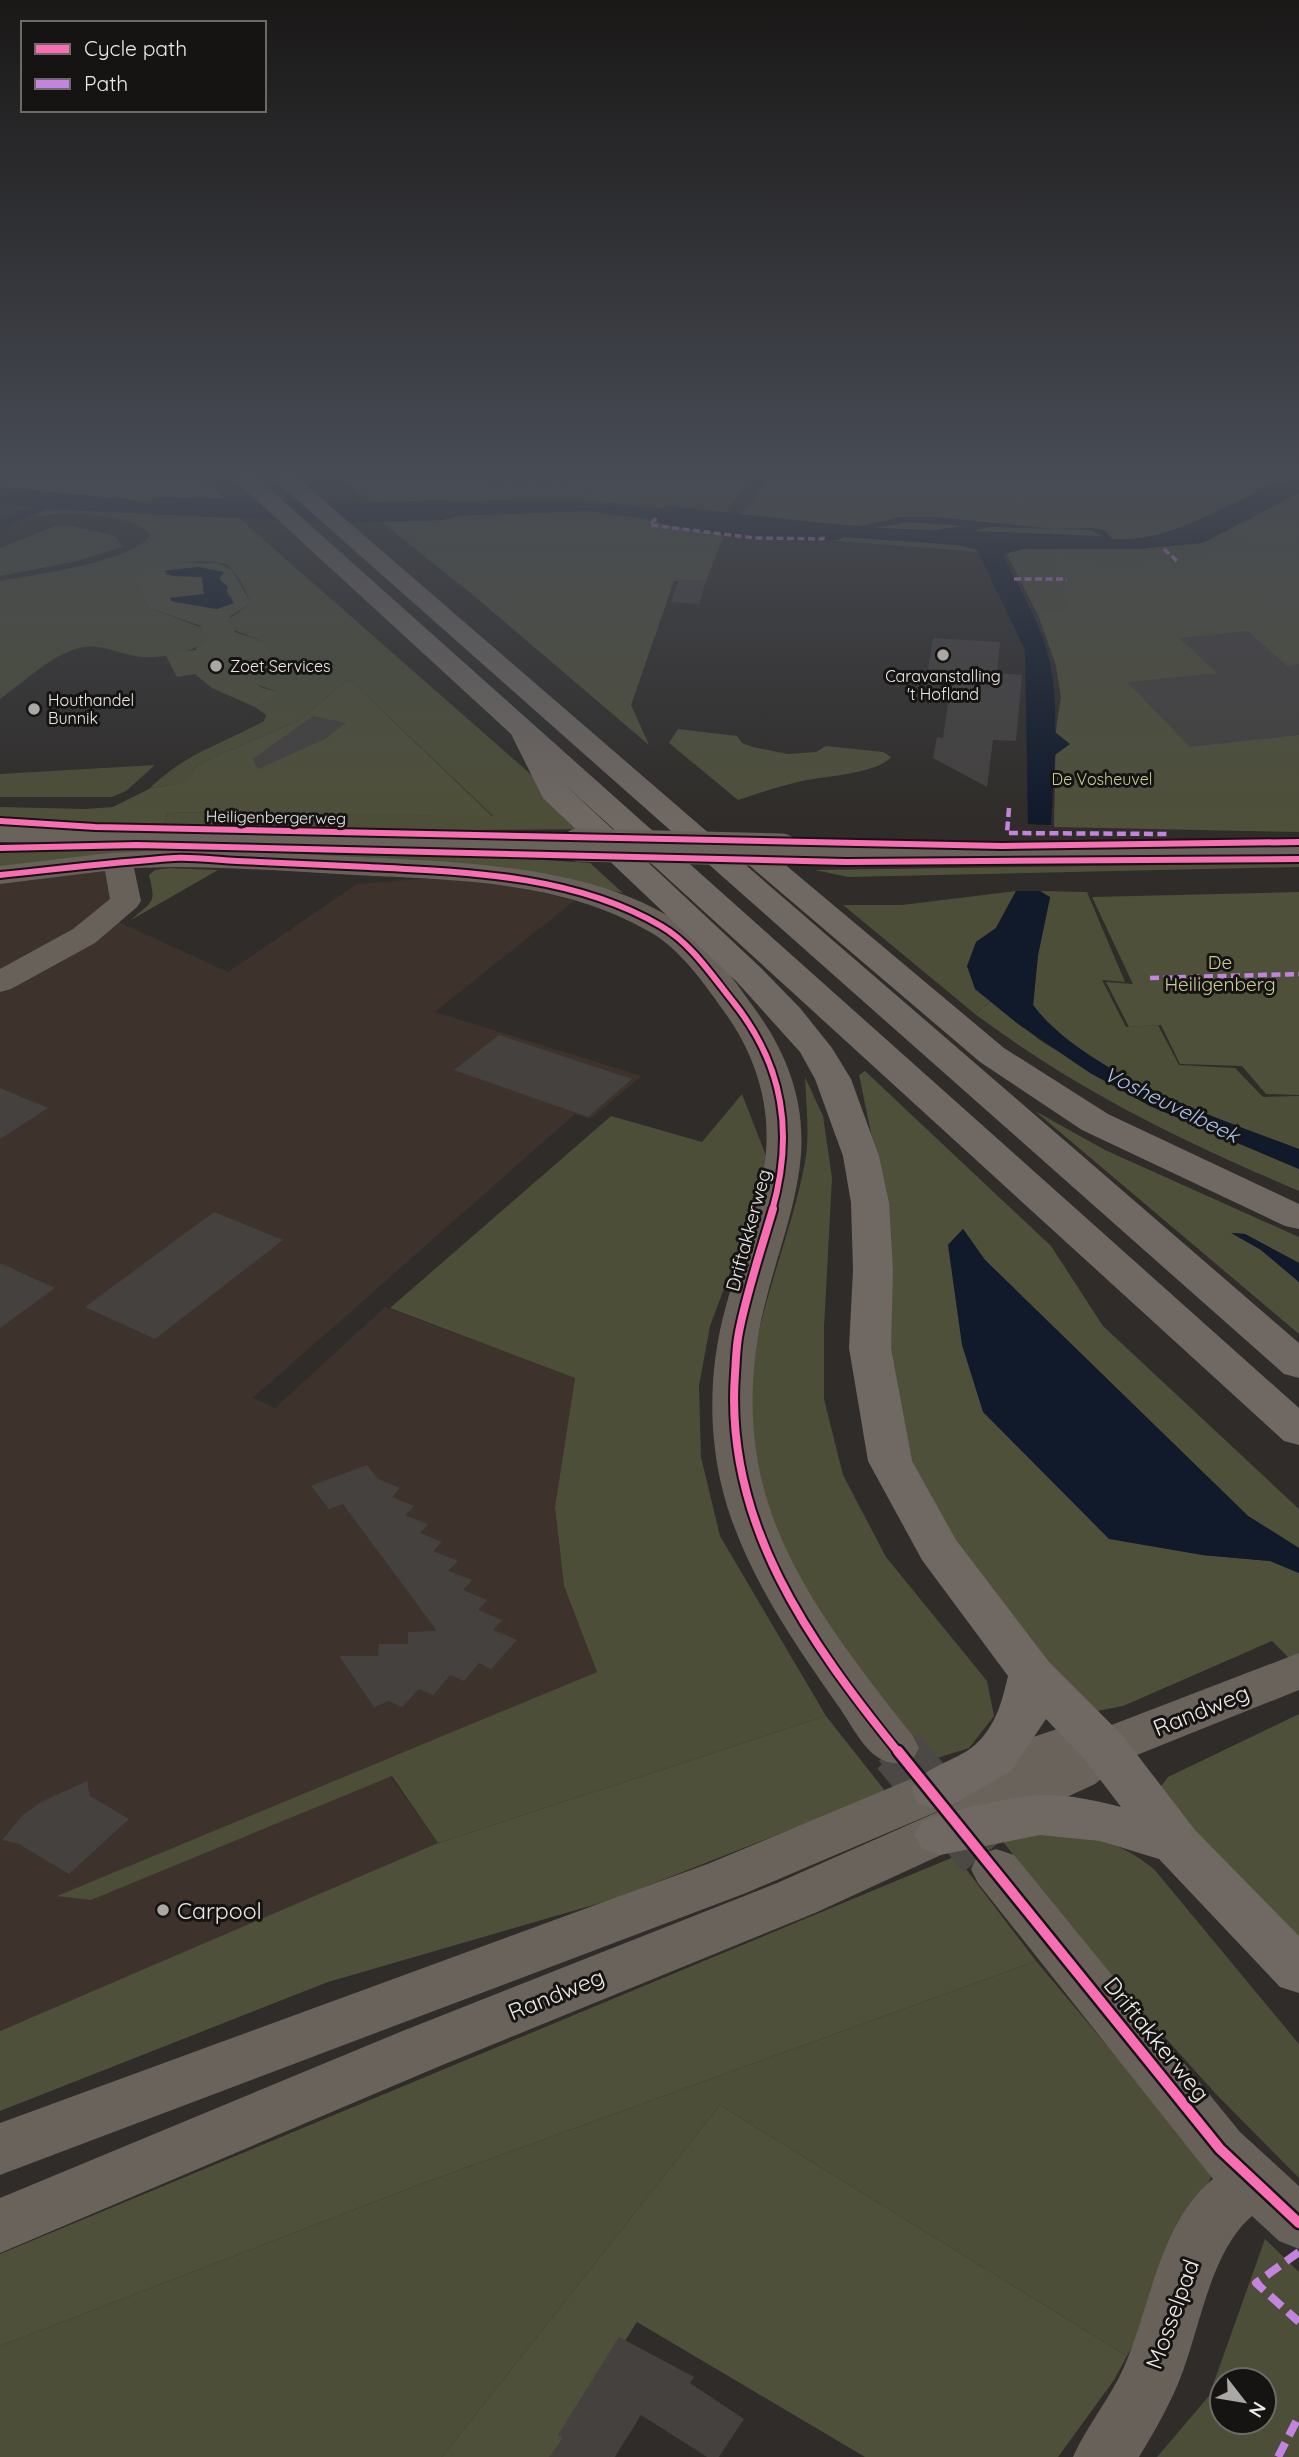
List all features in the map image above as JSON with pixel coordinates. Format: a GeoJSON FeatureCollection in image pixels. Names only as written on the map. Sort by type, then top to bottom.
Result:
{"type":"FeatureCollection","features":[{"type":"Feature","properties":{"kind":"highway"},"geometry":{"type":"LineString","coordinates":[[365,589],[1299,1431]]}},
{"type":"Feature","properties":{"kind":"highway"},"geometry":{"type":"LineString","coordinates":[[410,589],[1299,1365]]}},
{"type":"Feature","properties":{"kind":"highway"},"geometry":{"type":"LineString","coordinates":[[494,662],[562,697],[623,744],[992,1055],[1095,1122],[1299,1218]]}},
{"type":"Feature","properties":{"kind":"highway"},"geometry":{"type":"LineString","coordinates":[[521,727],[553,792],[748,974],[788,1015],[815,1048],[833,1079],[861,1156],[870,1203],[873,1270],[870,1348],[890,1461],[938,1549],[1032,1674],[1104,1748],[1177,1844],[1299,1970]]}},
{"type":"Feature","properties":{"kind":"highway"},"geometry":{"type":"LineString","coordinates":[[938,1812],[993,1758],[1022,1719],[1032,1674]]}},
{"type":"Feature","properties":{"kind":"highway"},"geometry":{"type":"LineString","coordinates":[[938,1812],[1040,1815],[1100,1821],[1177,1844]]}},
{"type":"Feature","properties":{"kind":"main road","name":"Heiligenbergerweg"},"geometry":{"type":"LineString","coordinates":[[0,833],[782,850],[1104,854],[1299,850]]}},
{"type":"Feature","properties":{"kind":"main road","name":"Randweg"},"geometry":{"type":"LineString","coordinates":[[0,2149],[728,1878],[1077,1771],[1104,1748],[1296,1673]]}},
{"type":"Feature","properties":{"kind":"main road","name":"Randweg"},"geometry":{"type":"LineString","coordinates":[[0,2226],[420,2049],[796,1898],[938,1812]]}},
{"type":"Feature","properties":{"kind":"street","name":"Driftakkerweg"},"geometry":{"type":"LineString","coordinates":[[0,874],[118,861],[176,858],[429,869],[510,878],[566,889],[625,909],[663,927],[698,958],[745,1017],[764,1048],[780,1091],[784,1127],[779,1187],[747,1299],[737,1346],[732,1415],[744,1492],[761,1544],[802,1622],[895,1748]]}},
{"type":"Feature","properties":{"kind":"street"},"geometry":{"type":"LineString","coordinates":[[0,982],[84,936],[126,901],[118,861]]}},
{"type":"Feature","properties":{"kind":"street","name":"Driftakkerweg"},"geometry":{"type":"LineString","coordinates":[[996,1869],[1195,2117],[1252,2181],[1299,2223]]}},
{"type":"Feature","properties":{"kind":"street","name":"Mosselpad"},"geometry":{"type":"LineString","coordinates":[[1104,2457],[1139,2401],[1152,2373],[1197,2245],[1216,2211],[1252,2181]]}},
{"type":"Feature","properties":{"kind":"shaded area"},"geometry":{"type":"Polygon","coordinates":[[[104,869],[117,887],[104,915],[228,972],[357,884],[444,877],[504,883],[574,901],[435,1012],[642,1076],[590,1119],[575,1114],[253,1398],[275,1408],[385,1307],[575,1378],[555,1507],[564,1586],[597,1672],[381,1763],[438,1843],[0,2031],[0,880],[104,869]]]}},
{"type":"Feature","properties":{"kind":"green space"},"geometry":{"type":"Polygon","coordinates":[[[0,589],[140,589],[147,607],[208,630],[209,637],[196,647],[170,655],[136,656],[99,647],[73,650],[40,668],[0,699],[0,589]]]}},
{"type":"Feature","properties":{"kind":"green space"},"geometry":{"type":"Polygon","coordinates":[[[140,589],[203,589],[204,594],[170,598],[174,602],[217,609],[233,600],[225,589],[243,589],[251,603],[230,616],[235,632],[264,642],[272,654],[255,679],[260,687],[282,693],[255,707],[212,688],[195,674],[177,677],[165,654],[196,650],[201,626],[147,607],[140,589]]]}},
{"type":"Feature","properties":{"kind":"green space"},"geometry":{"type":"Polygon","coordinates":[[[244,589],[319,589],[593,829],[381,831],[163,826],[168,812],[493,816],[349,679],[298,721],[214,757],[194,768],[185,782],[149,789],[190,758],[264,721],[266,715],[255,707],[281,693],[252,683],[272,654],[264,642],[227,627],[225,622],[251,603],[244,589]]]}},
{"type":"Feature","properties":{"kind":"green space"},"geometry":{"type":"Polygon","coordinates":[[[465,589],[671,589],[631,705],[649,745],[465,589]]]}},
{"type":"Feature","properties":{"kind":"green space","name":"De Vosheuvel"},"geometry":{"type":"Polygon","coordinates":[[[1025,589],[1299,589],[1299,832],[1054,827],[1056,730],[1061,697],[1056,666],[1039,617],[1025,589]]]}},
{"type":"Feature","properties":{"kind":"green space"},"geometry":{"type":"Polygon","coordinates":[[[1026,589],[1063,589],[1069,612],[1038,613],[1026,589]]]}},
{"type":"Feature","properties":{"kind":"green space"},"geometry":{"type":"Polygon","coordinates":[[[349,679],[493,817],[168,812],[163,826],[4,823],[0,827],[0,807],[113,807],[149,789],[184,782],[194,768],[214,757],[298,721],[349,679]]]}},
{"type":"Feature","properties":{"kind":"green space"},"geometry":{"type":"Polygon","coordinates":[[[678,729],[737,736],[742,743],[753,747],[788,754],[816,752],[826,746],[883,752],[891,757],[884,763],[862,771],[802,781],[738,800],[669,743],[678,729]]]}},
{"type":"Feature","properties":{"kind":"green space"},"geometry":{"type":"Polygon","coordinates":[[[155,765],[126,791],[112,797],[0,797],[0,774],[155,765]]]}},
{"type":"Feature","properties":{"kind":"green space"},"geometry":{"type":"Polygon","coordinates":[[[149,848],[495,857],[590,863],[623,893],[520,870],[327,860],[0,870],[0,851],[149,848]]]}},
{"type":"Feature","properties":{"kind":"green space"},"geometry":{"type":"Polygon","coordinates":[[[1299,863],[1299,867],[848,877],[815,870],[1299,863]]]}},
{"type":"Feature","properties":{"kind":"green space"},"geometry":{"type":"Polygon","coordinates":[[[155,870],[218,870],[131,920],[151,901],[149,875],[155,870]]]}},
{"type":"Feature","properties":{"kind":"green space"},"geometry":{"type":"Polygon","coordinates":[[[1016,891],[996,928],[976,942],[975,989],[991,1001],[975,1014],[843,905],[902,905],[1016,891]]]}},
{"type":"Feature","properties":{"kind":"green space"},"geometry":{"type":"Polygon","coordinates":[[[1040,891],[1087,892],[1125,982],[1102,980],[1126,1027],[1158,1025],[1179,1065],[1235,1068],[1263,1097],[1299,1096],[1299,1149],[1156,1092],[1086,1053],[1057,1031],[1033,1006],[1038,955],[1050,898],[1040,891]]]}},
{"type":"Feature","properties":{"kind":"green space","name":"De Heiligenberg"},"geometry":{"type":"Polygon","coordinates":[[[1299,892],[1299,1095],[1266,1094],[1242,1066],[1180,1064],[1161,1025],[1129,1027],[1106,982],[1133,984],[1092,897],[1299,892]]]}},
{"type":"Feature","properties":{"kind":"green space"},"geometry":{"type":"Polygon","coordinates":[[[991,1001],[1041,1041],[1150,1106],[1299,1169],[1299,1191],[1132,1113],[1053,1067],[975,1014],[991,1001]]]}},
{"type":"Feature","properties":{"kind":"green space"},"geometry":{"type":"Polygon","coordinates":[[[865,1071],[1051,1246],[1103,1326],[1299,1509],[1299,1548],[1248,1516],[985,1260],[963,1229],[948,1245],[1202,1555],[1270,1561],[1299,1573],[1299,1668],[1272,1641],[1123,1706],[1092,1712],[1065,1699],[926,1514],[884,1368],[886,1205],[859,1075],[865,1071]]]}},
{"type":"Feature","properties":{"kind":"green space"},"geometry":{"type":"Polygon","coordinates":[[[805,1077],[823,1116],[832,1178],[824,1328],[824,1399],[843,1475],[886,1557],[987,1681],[994,1716],[969,1748],[928,1761],[858,1673],[797,1581],[773,1533],[757,1481],[749,1427],[752,1368],[763,1316],[793,1214],[805,1162],[805,1077]]]}},
{"type":"Feature","properties":{"kind":"green space"},"geometry":{"type":"Polygon","coordinates":[[[742,1094],[770,1166],[710,1326],[699,1386],[701,1457],[720,1536],[826,1716],[438,1843],[392,1776],[91,1900],[57,1896],[597,1672],[564,1586],[555,1507],[575,1378],[390,1308],[611,1116],[702,1142],[742,1094]]]}},
{"type":"Feature","properties":{"kind":"green space"},"geometry":{"type":"Polygon","coordinates":[[[1035,1111],[1105,1150],[1299,1237],[1299,1263],[1245,1234],[1233,1233],[1261,1250],[1299,1282],[1299,1334],[1035,1111]]]}},
{"type":"Feature","properties":{"kind":"green space"},"geometry":{"type":"Polygon","coordinates":[[[1299,1714],[1299,1953],[1158,1790],[1168,1777],[1299,1714]]]}},
{"type":"Feature","properties":{"kind":"green space"},"geometry":{"type":"Polygon","coordinates":[[[826,1716],[886,1792],[614,1899],[328,1982],[0,2111],[0,2031],[438,1843],[826,1716]]]}},
{"type":"Feature","properties":{"kind":"green space"},"geometry":{"type":"Polygon","coordinates":[[[1070,1832],[1115,1845],[1154,1869],[1299,2044],[1299,2178],[1215,2093],[1106,1972],[1000,1838],[1070,1832]]]}},
{"type":"Feature","properties":{"kind":"green space"},"geometry":{"type":"Polygon","coordinates":[[[956,1856],[1036,1961],[418,2185],[0,2346],[0,2254],[956,1856]]]}},
{"type":"Feature","properties":{"kind":"green space"},"geometry":{"type":"Polygon","coordinates":[[[1036,1961],[1213,2172],[1167,2287],[1127,2356],[720,2105],[442,2457],[0,2457],[0,2346],[418,2185],[1036,1961]]]}},
{"type":"Feature","properties":{"kind":"green space"},"geometry":{"type":"Polygon","coordinates":[[[720,2105],[1127,2356],[1114,2380],[1058,2457],[865,2457],[637,2322],[551,2457],[442,2457],[720,2105]]]}},
{"type":"Feature","properties":{"kind":"green space"},"geometry":{"type":"Polygon","coordinates":[[[1265,2239],[1299,2272],[1299,2457],[1157,2457],[1208,2397],[1208,2436],[1278,2436],[1278,2366],[1220,2366],[1265,2239]]]}},
{"type":"Feature","properties":{"kind":"water"},"geometry":{"type":"Polygon","coordinates":[[[203,589],[227,589],[226,593],[234,603],[217,609],[171,601],[170,598],[204,594],[203,589]]]}},
{"type":"Feature","properties":{"kind":"water"},"geometry":{"type":"Polygon","coordinates":[[[996,589],[1020,589],[1036,621],[1053,681],[1055,732],[1070,744],[1055,755],[1051,825],[1028,824],[1025,650],[996,589]]]}},
{"type":"Feature","properties":{"kind":"water","name":"Vosheuvelbeek"},"geometry":{"type":"Polygon","coordinates":[[[1016,891],[1040,891],[1050,897],[1038,955],[1033,1005],[1056,1030],[1085,1052],[1156,1092],[1299,1149],[1299,1169],[1150,1106],[1090,1073],[1018,1024],[975,989],[967,966],[976,942],[996,928],[1016,891]]]}},
{"type":"Feature","properties":{"kind":"water"},"geometry":{"type":"Polygon","coordinates":[[[963,1229],[985,1260],[1248,1516],[1299,1548],[1299,1573],[1270,1561],[1202,1555],[1109,1539],[983,1412],[962,1345],[948,1245],[963,1229]]]}},
{"type":"Feature","properties":{"kind":"water"},"geometry":{"type":"Polygon","coordinates":[[[1231,1233],[1245,1234],[1299,1263],[1299,1282],[1261,1250],[1231,1233]]]}},
{"type":"Feature","properties":{"kind":"building"},"geometry":{"type":"Polygon","coordinates":[[[676,589],[704,589],[699,604],[671,602],[676,589]]]}},
{"type":"Feature","properties":{"kind":"building"},"geometry":{"type":"Polygon","coordinates":[[[1248,631],[1287,666],[1299,664],[1299,735],[1190,747],[1127,682],[1217,673],[1179,638],[1248,631]]]}},
{"type":"Feature","properties":{"kind":"building"},"geometry":{"type":"Polygon","coordinates":[[[933,638],[1000,642],[997,673],[1022,675],[1016,741],[993,740],[987,787],[933,758],[937,737],[943,738],[953,670],[928,669],[933,638]]]}},
{"type":"Feature","properties":{"kind":"building"},"geometry":{"type":"Polygon","coordinates":[[[313,716],[346,723],[325,739],[258,769],[253,759],[313,716]]]}},
{"type":"Feature","properties":{"kind":"building"},"geometry":{"type":"Polygon","coordinates":[[[499,1035],[632,1079],[588,1117],[454,1070],[499,1035]]]}},
{"type":"Feature","properties":{"kind":"building"},"geometry":{"type":"Polygon","coordinates":[[[0,1088],[48,1108],[0,1139],[0,1088]]]}},
{"type":"Feature","properties":{"kind":"building"},"geometry":{"type":"Polygon","coordinates":[[[214,1212],[283,1240],[155,1339],[85,1307],[214,1212]]]}},
{"type":"Feature","properties":{"kind":"building"},"geometry":{"type":"Polygon","coordinates":[[[0,1263],[55,1288],[0,1328],[0,1263]]]}},
{"type":"Feature","properties":{"kind":"building"},"geometry":{"type":"Polygon","coordinates":[[[367,1465],[378,1479],[400,1488],[392,1497],[414,1506],[405,1515],[428,1524],[420,1533],[442,1542],[433,1551],[458,1561],[448,1571],[472,1580],[463,1590],[487,1600],[478,1610],[502,1620],[493,1630],[517,1640],[491,1669],[479,1663],[464,1681],[450,1675],[433,1695],[419,1689],[402,1707],[389,1701],[374,1707],[339,1656],[378,1656],[379,1644],[408,1644],[408,1632],[437,1631],[343,1504],[329,1509],[311,1486],[367,1465]]]}},
{"type":"Feature","properties":{"kind":"building"},"geometry":{"type":"Polygon","coordinates":[[[87,1781],[90,1796],[129,1819],[69,1874],[19,1844],[2,1840],[23,1815],[41,1802],[87,1781]]]}},
{"type":"Feature","properties":{"kind":"building"},"geometry":{"type":"Polygon","coordinates":[[[619,2337],[694,2377],[690,2383],[744,2419],[719,2457],[707,2457],[641,2415],[615,2457],[549,2457],[563,2438],[558,2435],[619,2337]]]}},
{"type":"Feature","properties":{"kind":"tunnel"},"geometry":{"type":"LineString","coordinates":[[895,1748],[899,1753]]}},
{"type":"Feature","properties":{"kind":"tunnel"},"geometry":{"type":"LineString","coordinates":[[898,1751],[996,1869]]}},
{"type":"Feature","properties":{"kind":"marked path"},"geometry":{"type":"LineString","coordinates":[[1009,808],[1007,833],[1170,834]]}},
{"type":"Feature","properties":{"kind":"marked path"},"geometry":{"type":"LineString","coordinates":[[1150,978],[1299,974]]}},
{"type":"Feature","properties":{"kind":"marked path"},"geometry":{"type":"LineString","coordinates":[[1299,2252],[1256,2283],[1299,2322]]}},
{"type":"Feature","properties":{"kind":"marked path"},"geometry":{"type":"LineString","coordinates":[[1278,2457],[1299,2416]]}},
{"type":"Feature","properties":{"kind":"cycle path"},"geometry":{"type":"LineString","coordinates":[[0,821],[95,827],[1002,846],[1299,842]]}},
{"type":"Feature","properties":{"kind":"cycle path"},"geometry":{"type":"LineString","coordinates":[[0,848],[137,845],[846,862],[1299,859]]}},
{"type":"Feature","properties":{"kind":"cycle path"},"geometry":{"type":"LineString","coordinates":[[0,875],[176,858],[470,872],[559,887],[612,904],[663,927],[698,958],[745,1017],[764,1048],[780,1091],[784,1127],[779,1187],[738,1334],[732,1415],[744,1492],[767,1556],[802,1622],[895,1748],[1220,2149],[1299,2223]]}},
{"type":"Feature","properties":{"kind":"place","name":"Caravanstalling 't Hofland"},"geometry":{"type":"Point","coordinates":[943,655]}},
{"type":"Feature","properties":{"kind":"place","name":"Zoet Services"},"geometry":{"type":"Point","coordinates":[216,666]}},
{"type":"Feature","properties":{"kind":"place","name":"Houthandel Bunnik"},"geometry":{"type":"Point","coordinates":[34,709]}},
{"type":"Feature","properties":{"kind":"place","name":"Carpool"},"geometry":{"type":"Point","coordinates":[163,1910]}}]}
